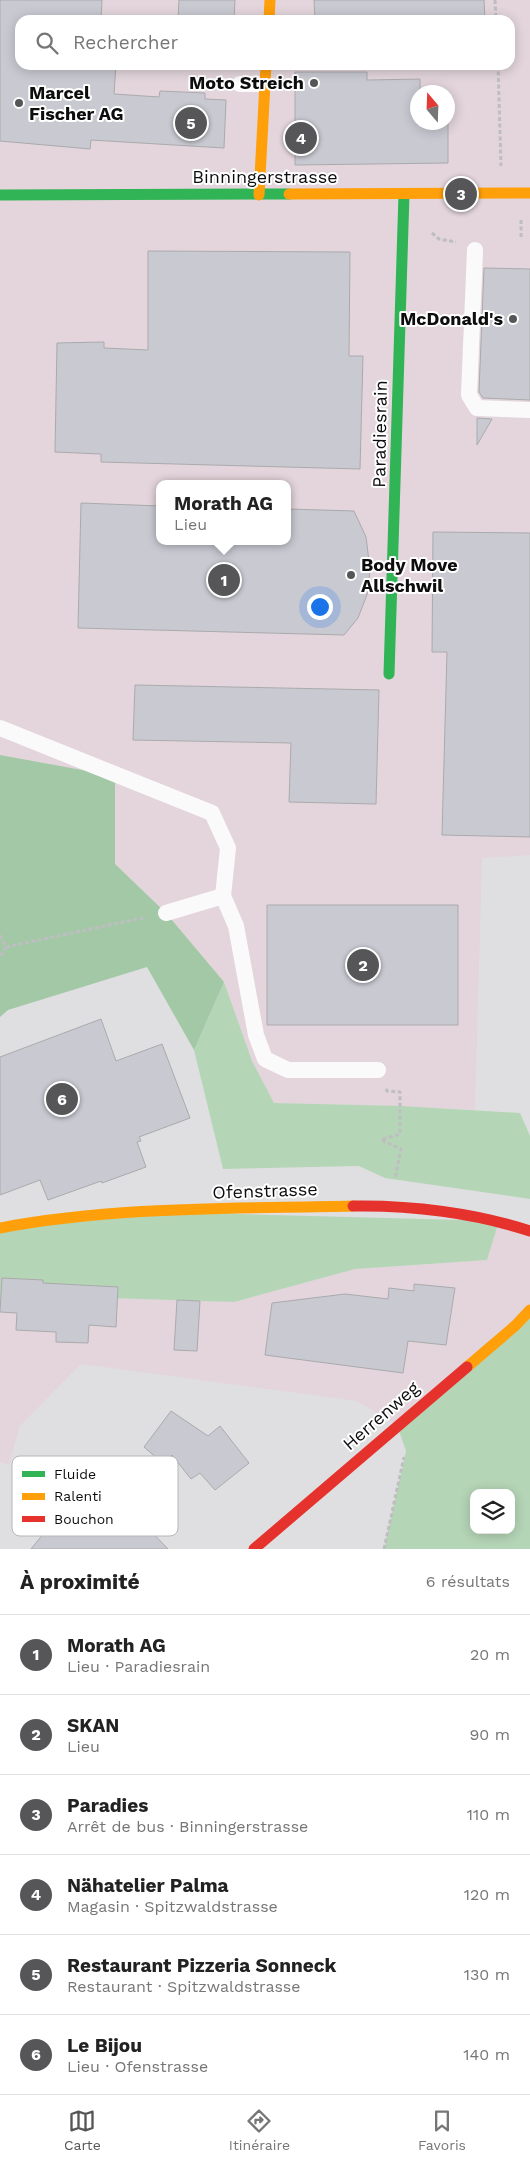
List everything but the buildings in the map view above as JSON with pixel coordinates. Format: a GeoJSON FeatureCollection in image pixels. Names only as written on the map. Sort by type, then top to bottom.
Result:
{"type":"FeatureCollection","features":[{"type":"Feature","properties":{"kind":"street"},"geometry":{"type":"LineString","coordinates":[[269,15],[270,0]]}},
{"type":"Feature","properties":{"kind":"street"},"geometry":{"type":"LineString","coordinates":[[259,195],[266,70]]}},
{"type":"Feature","properties":{"kind":"street","name":"Binningerstrasse"},"geometry":{"type":"LineString","coordinates":[[0,195],[530,193]]}},
{"type":"Feature","properties":{"kind":"street","name":"Paradiesrain"},"geometry":{"type":"LineString","coordinates":[[389,674],[404,194]]}},
{"type":"Feature","properties":{"kind":"street","name":"Ofenstrasse"},"geometry":{"type":"LineString","coordinates":[[0,1228],[42,1220],[128,1211],[390,1205],[499,1221],[530,1231]]}},
{"type":"Feature","properties":{"kind":"street","name":"Herrenweg"},"geometry":{"type":"LineString","coordinates":[[254,1549],[516,1325],[530,1310]]}},
{"type":"Feature","properties":{"kind":"lane"},"geometry":{"type":"LineString","coordinates":[[240,84],[265,84]]}},
{"type":"Feature","properties":{"kind":"lane"},"geometry":{"type":"LineString","coordinates":[[475,250],[469,395],[477,408],[530,410]]}},
{"type":"Feature","properties":{"kind":"lane"},"geometry":{"type":"LineString","coordinates":[[0,728],[212,813],[228,848],[224,896],[236,926],[256,1035],[264,1059],[288,1070],[378,1070]]}},
{"type":"Feature","properties":{"kind":"lane"},"geometry":{"type":"LineString","coordinates":[[166,913],[224,896]]}},
{"type":"Feature","properties":{"kind":"path"},"geometry":{"type":"LineString","coordinates":[[495,0],[496,15]]}},
{"type":"Feature","properties":{"kind":"path"},"geometry":{"type":"LineString","coordinates":[[498,70],[501,166]]}},
{"type":"Feature","properties":{"kind":"path"},"geometry":{"type":"LineString","coordinates":[[521,217],[521,237]]}},
{"type":"Feature","properties":{"kind":"path"},"geometry":{"type":"LineString","coordinates":[[0,957],[6,947],[166,913]]}},
{"type":"Feature","properties":{"kind":"path"},"geometry":{"type":"LineString","coordinates":[[0,936],[6,947]]}},
{"type":"Feature","properties":{"kind":"path"},"geometry":{"type":"LineString","coordinates":[[378,1070],[387,1092],[400,1092],[400,1134],[381,1140],[401,1149],[390,1205]]}},
{"type":"Feature","properties":{"kind":"path"},"geometry":{"type":"LineString","coordinates":[[384,1549],[406,1450],[397,1425]]}},
{"type":"Feature","properties":{"kind":"shaded area"},"geometry":{"type":"Polygon","coordinates":[[[0,0],[530,0],[530,855],[482,858],[475,1110],[274,1103],[252,1061],[224,982],[166,913],[115,864],[115,776],[0,755],[0,0]]]}},
{"type":"Feature","properties":{"kind":"shaded area"},"geometry":{"type":"Polygon","coordinates":[[[499,1221],[530,1231],[530,1310],[397,1425],[357,1401],[81,1364],[20,1426],[9,1465],[0,1462],[0,1307],[78,1297],[234,1302],[355,1269],[487,1260],[499,1221]]]}},
{"type":"Feature","properties":{"kind":"green space"},"geometry":{"type":"Polygon","coordinates":[[[0,755],[115,776],[115,864],[166,913],[224,982],[194,1050],[147,967],[8,1010],[0,1017],[0,755]]]}},
{"type":"Feature","properties":{"kind":"green space"},"geometry":{"type":"Polygon","coordinates":[[[224,982],[252,1061],[274,1103],[402,1106],[520,1113],[530,1136],[530,1199],[385,1178],[359,1166],[223,1169],[194,1050],[224,982]]]}},
{"type":"Feature","properties":{"kind":"green space"},"geometry":{"type":"Polygon","coordinates":[[[128,1211],[499,1221],[487,1260],[355,1269],[234,1302],[78,1297],[0,1307],[0,1228],[128,1211]]]}},
{"type":"Feature","properties":{"kind":"green space"},"geometry":{"type":"Polygon","coordinates":[[[530,1310],[530,1549],[384,1549],[406,1451],[397,1425],[530,1310]]]}},
{"type":"Feature","properties":{"kind":"traffic: fast"},"geometry":{"type":"LineString","coordinates":[[0,195],[289,194]]}},
{"type":"Feature","properties":{"kind":"traffic: fast"},"geometry":{"type":"LineString","coordinates":[[389,674],[404,194]]}},
{"type":"Feature","properties":{"kind":"traffic: slow"},"geometry":{"type":"LineString","coordinates":[[269,15],[270,0]]}},
{"type":"Feature","properties":{"kind":"traffic: slow"},"geometry":{"type":"LineString","coordinates":[[259,195],[266,70]]}},
{"type":"Feature","properties":{"kind":"traffic: slow"},"geometry":{"type":"LineString","coordinates":[[289,194],[530,193]]}},
{"type":"Feature","properties":{"kind":"traffic: slow"},"geometry":{"type":"LineString","coordinates":[[0,1228],[44,1221],[132,1212],[220,1208],[353,1206]]}},
{"type":"Feature","properties":{"kind":"traffic: slow"},"geometry":{"type":"LineString","coordinates":[[467,1367],[516,1325],[530,1310]]}},
{"type":"Feature","properties":{"kind":"traffic: jam"},"geometry":{"type":"LineString","coordinates":[[353,1206],[443,1211],[487,1219],[530,1231]]}},
{"type":"Feature","properties":{"kind":"traffic: jam"},"geometry":{"type":"LineString","coordinates":[[254,1549],[467,1367]]}},
{"type":"Feature","properties":{"kind":"place","name":"Moto Streich"},"geometry":{"type":"Point","coordinates":[314,83]}},
{"type":"Feature","properties":{"kind":"place","name":"Marcel Fischer AG"},"geometry":{"type":"Point","coordinates":[19,103]}},
{"type":"Feature","properties":{"kind":"place","name":"Restaurant Pizzeria Sonneck"},"geometry":{"type":"Point","coordinates":[191,123]}},
{"type":"Feature","properties":{"kind":"place","name":"Nähatelier Palma"},"geometry":{"type":"Point","coordinates":[301,138]}},
{"type":"Feature","properties":{"kind":"place","name":"Paradies"},"geometry":{"type":"Point","coordinates":[461,194]}},
{"type":"Feature","properties":{"kind":"place","name":"McDonald's"},"geometry":{"type":"Point","coordinates":[513,319]}},
{"type":"Feature","properties":{"kind":"place","name":"Body Move Allschwil"},"geometry":{"type":"Point","coordinates":[351,575]}},
{"type":"Feature","properties":{"kind":"place","name":"Morath AG"},"geometry":{"type":"Point","coordinates":[224,580]}},
{"type":"Feature","properties":{"kind":"place","name":"SKAN"},"geometry":{"type":"Point","coordinates":[363,965]}},
{"type":"Feature","properties":{"kind":"place","name":"Le Bijou"},"geometry":{"type":"Point","coordinates":[62,1099]}}]}
